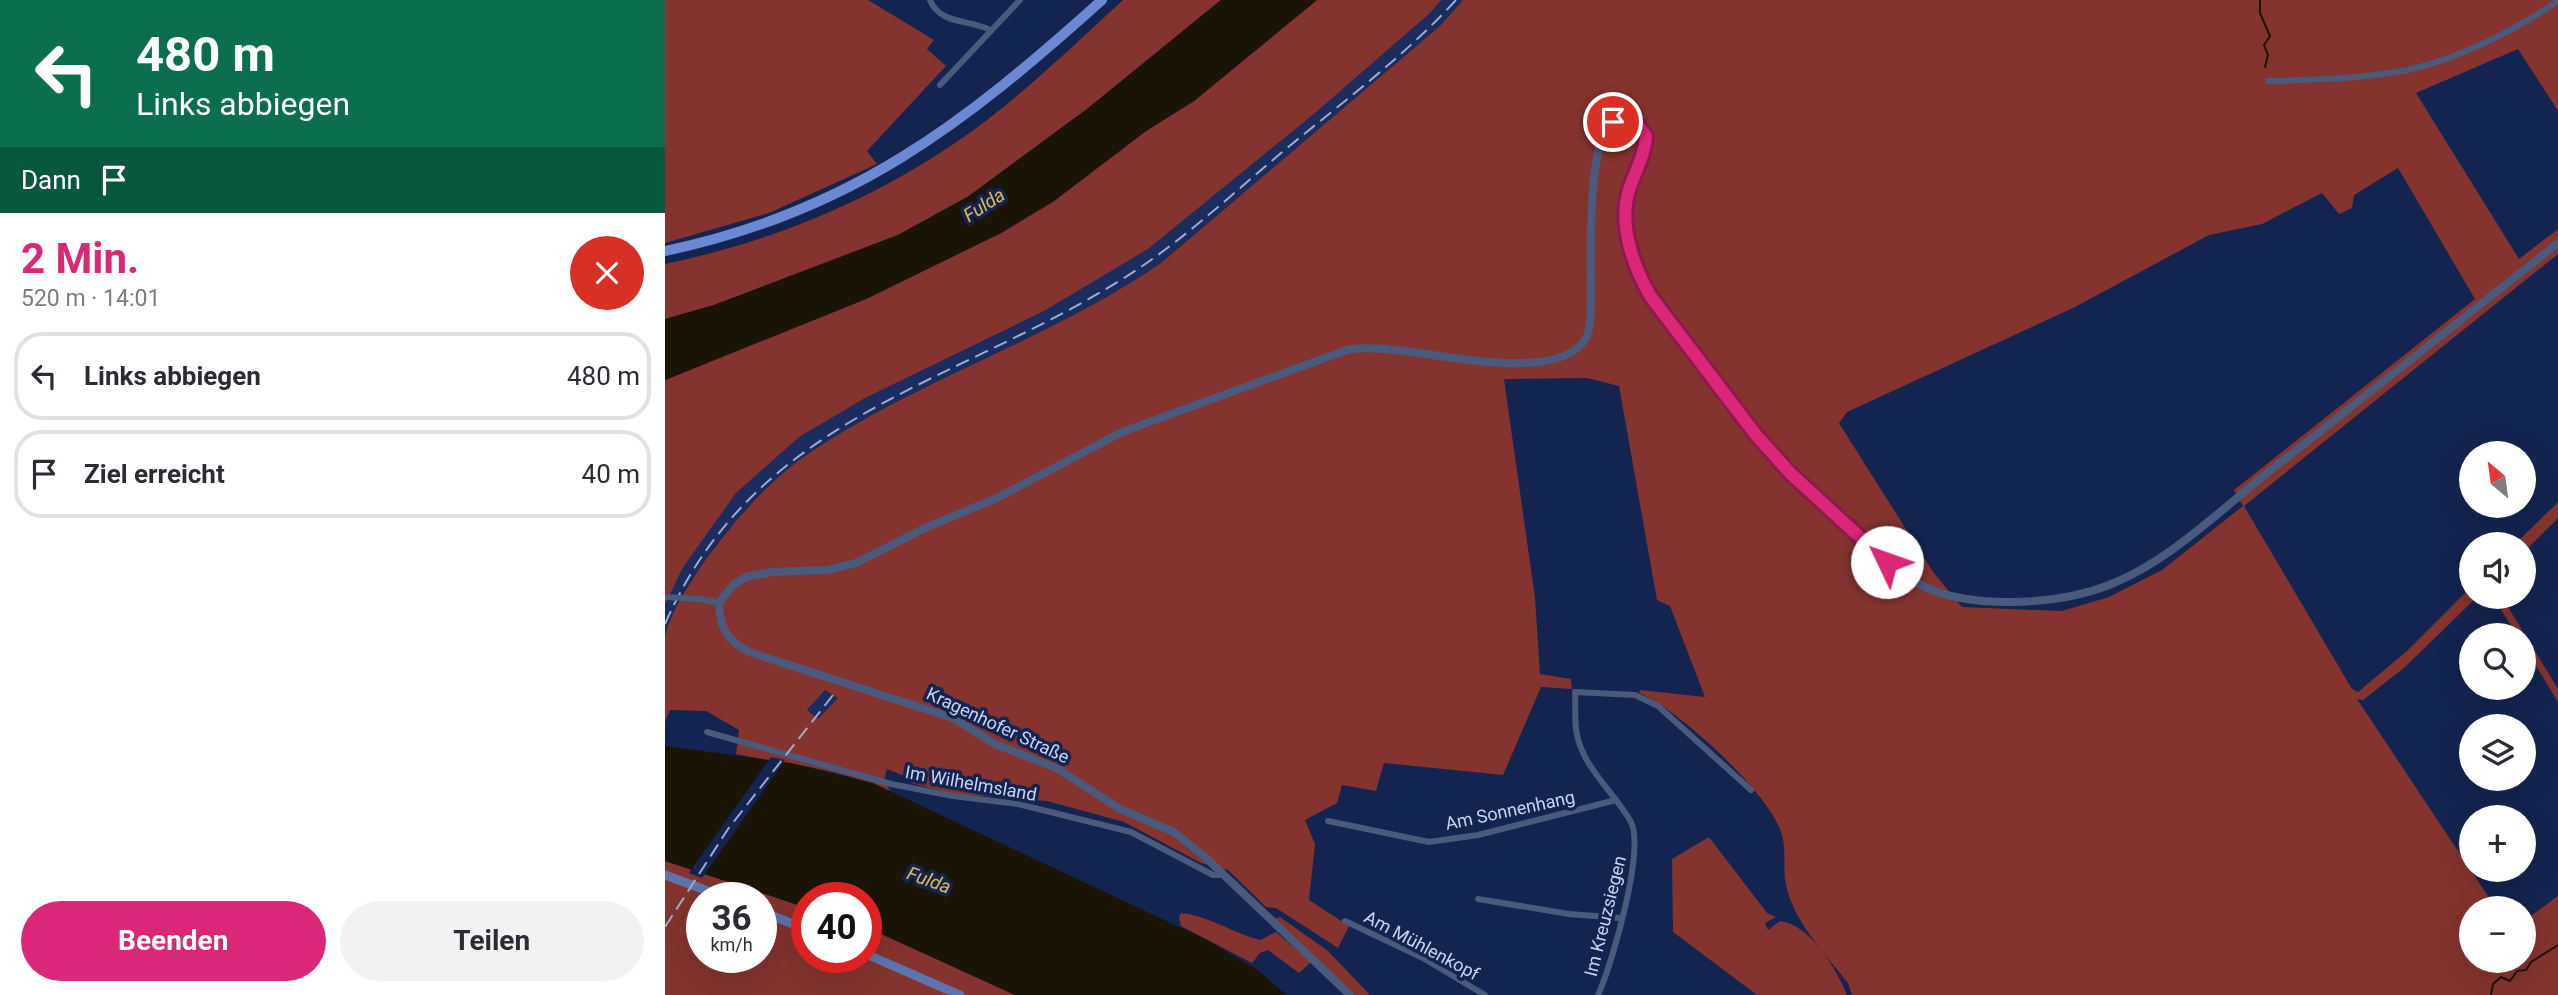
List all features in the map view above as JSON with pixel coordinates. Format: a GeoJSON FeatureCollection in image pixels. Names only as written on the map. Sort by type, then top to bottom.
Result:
{"type":"FeatureCollection","features":[{"type":"Feature","properties":{"kind":"main road"},"geometry":{"type":"LineString","coordinates":[[665,251],[735,233],[791,214],[866,179],[914,152],[1003,88],[1101,0]]}},
{"type":"Feature","properties":{"kind":"main road"},"geometry":{"type":"LineString","coordinates":[[665,876],[686,883]]}},
{"type":"Feature","properties":{"kind":"main road"},"geometry":{"type":"LineString","coordinates":[[882,961],[960,995]]}},
{"type":"Feature","properties":{"kind":"street"},"geometry":{"type":"LineString","coordinates":[[930,0],[936,11],[944,17],[990,30]]}},
{"type":"Feature","properties":{"kind":"street"},"geometry":{"type":"LineString","coordinates":[[940,85],[1020,0]]}},
{"type":"Feature","properties":{"kind":"street"},"geometry":{"type":"LineString","coordinates":[[2268,81],[2320,80],[2408,69],[2459,52],[2530,20],[2558,1]]}},
{"type":"Feature","properties":{"kind":"street"},"geometry":{"type":"LineString","coordinates":[[665,597],[719,603],[733,585],[746,577],[762,573],[827,570],[856,563],[925,527],[997,498],[1122,432],[1347,350],[1383,347],[1488,363],[1552,359],[1568,354],[1583,341],[1593,313],[1589,248],[1594,173],[1603,137],[1613,122],[1622,118],[1633,119],[1646,136],[1643,153],[1628,193],[1626,216],[1638,272],[1659,308],[1756,435],[1838,519],[1912,580],[1946,595],[1975,599],[2040,600],[2073,597],[2131,575],[2192,533],[2558,243]]}},
{"type":"Feature","properties":{"kind":"street","name":"Kragenhofer Straße"},"geometry":{"type":"LineString","coordinates":[[719,603],[725,633],[742,648],[953,718],[995,744],[1058,769],[1120,809],[1174,832],[1224,875],[1350,995]]}},
{"type":"Feature","properties":{"kind":"street","name":"Im Kreuzsiegen"},"geometry":{"type":"LineString","coordinates":[[1598,995],[1608,974],[1636,839],[1632,824],[1581,749],[1577,734],[1575,692],[1635,695],[1658,706],[1751,790]]}},
{"type":"Feature","properties":{"kind":"street","name":"Im Wilhelmsland"},"geometry":{"type":"LineString","coordinates":[[707,732],[891,784],[953,796],[1018,804],[1131,832],[1213,875],[1224,875]]}},
{"type":"Feature","properties":{"kind":"street","name":"Am Sonnenhang"},"geometry":{"type":"LineString","coordinates":[[1328,821],[1429,842],[1478,835],[1616,800]]}},
{"type":"Feature","properties":{"kind":"street"},"geometry":{"type":"LineString","coordinates":[[1478,899],[1569,915],[1621,918]]}},
{"type":"Feature","properties":{"kind":"street","name":"Am Mühlenkopf"},"geometry":{"type":"LineString","coordinates":[[1345,921],[1423,958],[1486,995]]}},
{"type":"Feature","properties":{"kind":"shaded area"},"geometry":{"type":"Polygon","coordinates":[[[665,0],[868,0],[934,40],[927,49],[946,66],[867,151],[877,164],[769,213],[665,243],[665,0]]]}},
{"type":"Feature","properties":{"kind":"shaded area"},"geometry":{"type":"Polygon","coordinates":[[[1123,0],[1221,0],[1087,109],[969,196],[898,235],[714,305],[665,319],[665,264],[749,242],[789,228],[868,194],[906,174],[998,111],[1053,65],[1123,0]]]}},
{"type":"Feature","properties":{"kind":"shaded area"},"geometry":{"type":"Polygon","coordinates":[[[1317,0],[1441,0],[1430,13],[1315,113],[1148,249],[1044,311],[865,398],[799,437],[736,493],[682,569],[665,605],[665,380],[866,299],[1001,233],[1054,201],[1146,131],[1194,101],[1317,0]]]}},
{"type":"Feature","properties":{"kind":"shaded area"},"geometry":{"type":"Polygon","coordinates":[[[1441,0],[1463,0],[1440,26],[1161,263],[1114,296],[808,453],[751,504],[720,539],[689,584],[665,636],[665,605],[682,569],[736,493],[799,436],[865,398],[1044,311],[1148,249],[1315,113],[1430,13],[1441,0]]]}},
{"type":"Feature","properties":{"kind":"shaded area"},"geometry":{"type":"Polygon","coordinates":[[[1463,0],[2558,0],[2558,111],[2518,49],[2416,93],[2519,259],[2558,229],[2558,254],[2244,506],[2352,689],[2358,692],[2407,651],[2459,599],[2459,609],[2465,609],[2405,667],[2363,700],[2357,699],[2459,852],[2459,882],[2479,882],[2488,896],[2459,896],[2459,973],[2536,973],[2536,912],[2558,896],[2558,995],[1852,995],[1848,983],[1803,925],[1790,899],[1784,870],[1782,834],[1770,810],[1738,771],[1696,732],[1656,702],[1639,693],[1640,690],[1705,697],[1670,606],[1657,600],[1619,386],[1587,378],[1504,379],[1535,598],[1540,674],[1571,679],[1572,689],[1541,687],[1503,775],[1384,763],[1376,791],[1342,785],[1337,803],[1305,820],[1315,844],[1309,900],[1349,926],[1338,948],[1276,908],[1266,907],[1228,870],[1201,863],[1124,822],[1047,801],[953,794],[911,783],[911,779],[887,769],[884,780],[892,794],[874,785],[836,773],[736,754],[739,730],[706,711],[670,710],[665,722],[667,628],[687,588],[727,532],[781,475],[811,452],[853,426],[1075,314],[1161,263],[1440,26],[1463,0]],[[2398,168],[2354,195],[2352,208],[2339,214],[2322,193],[2262,224],[2209,235],[2073,308],[1847,412],[1839,423],[1933,572],[1962,607],[2062,611],[2109,597],[2162,570],[2243,506],[2234,490],[2475,299],[2398,168]],[[825,690],[807,710],[818,719],[838,698],[825,690]]]}},
{"type":"Feature","properties":{"kind":"shaded area"},"geometry":{"type":"Polygon","coordinates":[[[2558,502],[2558,518],[2536,540],[2536,532],[2527,532],[2558,502]]]}},
{"type":"Feature","properties":{"kind":"shaded area"},"geometry":{"type":"Polygon","coordinates":[[[2501,609],[2509,609],[2518,623],[2509,623],[2501,609]]]}},
{"type":"Feature","properties":{"kind":"shaded area"},"geometry":{"type":"Polygon","coordinates":[[[2536,653],[2558,689],[2558,702],[2536,666],[2536,653]]]}},
{"type":"Feature","properties":{"kind":"shaded area"},"geometry":{"type":"Polygon","coordinates":[[[825,690],[838,698],[819,719],[807,711],[825,690]]]}},
{"type":"Feature","properties":{"kind":"shaded area"},"geometry":{"type":"Polygon","coordinates":[[[1709,837],[1767,913],[1776,917],[1765,923],[1768,930],[1780,921],[1802,931],[1830,962],[1847,995],[1757,995],[1673,932],[1672,859],[1709,837]]]}},
{"type":"Feature","properties":{"kind":"shaded area"},"geometry":{"type":"Polygon","coordinates":[[[665,861],[728,882],[686,882],[686,973],[777,973],[777,898],[791,903],[791,973],[882,973],[882,934],[1015,995],[665,995],[665,861]]]}},
{"type":"Feature","properties":{"kind":"shaded area"},"geometry":{"type":"Polygon","coordinates":[[[1181,913],[1201,917],[1260,940],[1276,932],[1311,962],[1299,973],[1268,950],[1260,953],[1252,963],[1181,926],[1181,913]]]}},
{"type":"Feature","properties":{"kind":"shaded area"},"geometry":{"type":"Polygon","coordinates":[[[1280,917],[1328,951],[1370,995],[1355,995],[1274,919],[1280,917]]]}},
{"type":"Feature","properties":{"kind":"water","name":"Fulda"},"geometry":{"type":"Polygon","coordinates":[[[1221,0],[1317,0],[1194,101],[1146,131],[1054,201],[1001,233],[866,299],[665,380],[665,319],[714,305],[898,235],[969,196],[1087,109],[1221,0]]]}},
{"type":"Feature","properties":{"kind":"water","name":"Fulda"},"geometry":{"type":"Polygon","coordinates":[[[665,746],[791,763],[873,783],[1209,941],[1259,971],[1286,995],[1015,995],[882,934],[882,882],[791,882],[791,903],[777,898],[777,882],[728,882],[665,861],[665,746]]]}},
{"type":"Feature","properties":{"kind":"pier"},"geometry":{"type":"Polygon","coordinates":[[[771,757],[785,760],[702,878],[689,873],[771,757]]]}},
{"type":"Feature","properties":{"kind":"waterway"},"geometry":{"type":"LineString","coordinates":[[2260,0],[2260,13],[2270,36],[2264,45],[2268,55],[2265,67]]}},
{"type":"Feature","properties":{"kind":"waterway"},"geometry":{"type":"LineString","coordinates":[[2491,995],[2493,984],[2501,977],[2510,981],[2517,971],[2526,970],[2531,962],[2558,945]]}},
{"type":"Feature","properties":{"kind":"railway"},"geometry":{"type":"LineString","coordinates":[[665,624],[704,554],[751,498],[804,452],[864,414],[1059,315],[1145,264],[1371,80],[1456,0]]}},
{"type":"Feature","properties":{"kind":"railway"},"geometry":{"type":"LineString","coordinates":[[665,927],[728,829],[833,695]]}},
{"type":"Feature","properties":{"kind":"route"},"geometry":{"type":"LineString","coordinates":[[1613,122],[1626,117],[1633,119],[1646,136],[1643,153],[1628,193],[1626,216],[1638,272],[1651,297],[1756,435],[1790,473],[1887,562]]}}]}
